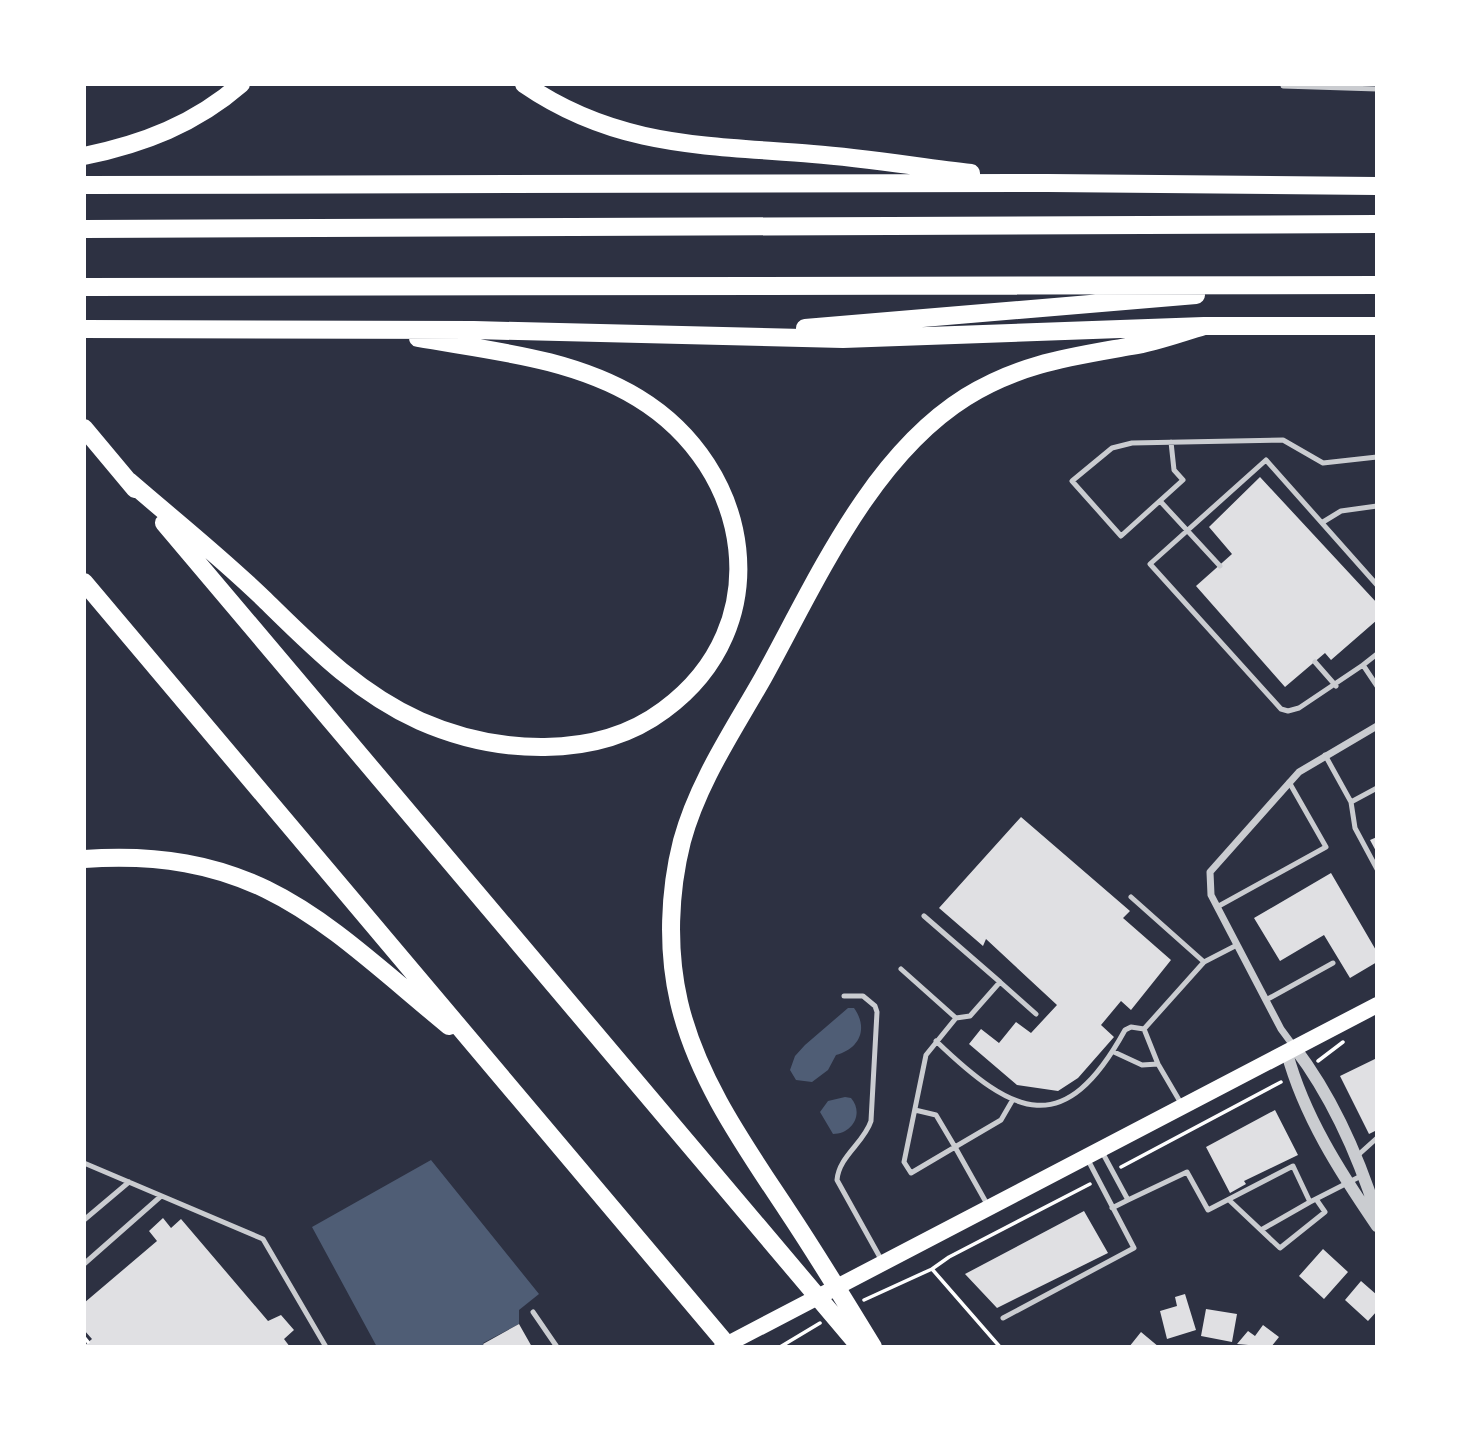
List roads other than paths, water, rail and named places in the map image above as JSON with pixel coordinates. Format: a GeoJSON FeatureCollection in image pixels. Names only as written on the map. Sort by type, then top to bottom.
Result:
{"type":"FeatureCollection","features":[{"type":"Feature","properties":{"kind":"highway"},"geometry":{"type":"LineString","coordinates":[[84,156],[131,146],[160,135],[207,111],[241,84]]}},
{"type":"Feature","properties":{"kind":"highway"},"geometry":{"type":"LineString","coordinates":[[524,84],[580,117],[651,139],[722,149],[815,154],[1048,183]]}},
{"type":"Feature","properties":{"kind":"highway"},"geometry":{"type":"LineString","coordinates":[[84,185],[1048,183],[1377,186]]}},
{"type":"Feature","properties":{"kind":"highway"},"geometry":{"type":"LineString","coordinates":[[84,229],[1377,225]]}},
{"type":"Feature","properties":{"kind":"highway"},"geometry":{"type":"LineString","coordinates":[[583,332],[803,328],[1314,285]]}},
{"type":"Feature","properties":{"kind":"highway"},"geometry":{"type":"LineString","coordinates":[[84,287],[1377,285]]}},
{"type":"Feature","properties":{"kind":"highway"},"geometry":{"type":"LineString","coordinates":[[84,329],[369,329],[843,339],[1204,327],[1377,326]]}},
{"type":"Feature","properties":{"kind":"highway"},"geometry":{"type":"LineString","coordinates":[[865,1345],[797,1226],[739,1137],[709,1084],[690,1040],[678,998],[671,953],[674,886],[682,840],[698,795],[844,535],[875,485],[926,427],[965,398],[1017,371],[1083,353],[1134,346],[1204,327]]}},
{"type":"Feature","properties":{"kind":"highway"},"geometry":{"type":"LineString","coordinates":[[129,481],[264,599],[334,666],[388,706],[423,722],[501,743],[562,747],[618,734],[664,710],[687,690],[712,658],[724,634],[735,600],[738,566],[735,530],[725,494],[705,458],[681,431],[652,407],[596,377],[554,364],[369,329]]}},
{"type":"Feature","properties":{"kind":"highway"},"geometry":{"type":"LineString","coordinates":[[84,428],[773,1244],[865,1345]]}},
{"type":"Feature","properties":{"kind":"highway"},"geometry":{"type":"LineString","coordinates":[[84,582],[729,1347]]}},
{"type":"Feature","properties":{"kind":"highway"},"geometry":{"type":"LineString","coordinates":[[84,859],[144,857],[184,861],[265,887],[320,920],[484,1055]]}},
{"type":"Feature","properties":{"kind":"main road"},"geometry":{"type":"LineString","coordinates":[[722,1347],[1377,1005]]}},
{"type":"Feature","properties":{"kind":"street"},"geometry":{"type":"LineString","coordinates":[[1377,726],[1307,765],[1289,782],[1210,872],[1209,889],[1291,1051],[1297,1088],[1347,1183],[1377,1226]]}},
{"type":"Feature","properties":{"kind":"street"},"geometry":{"type":"LineString","coordinates":[[1291,1051],[1317,1077],[1357,1156],[1377,1215]]}},
{"type":"Feature","properties":{"kind":"lane"},"geometry":{"type":"LineString","coordinates":[[1283,84],[1377,89]]}},
{"type":"Feature","properties":{"kind":"lane"},"geometry":{"type":"LineString","coordinates":[[1171,443],[1174,470],[1183,480],[1121,536],[1072,481],[1117,446],[1171,443],[1283,440],[1323,463],[1377,457]]}},
{"type":"Feature","properties":{"kind":"lane"},"geometry":{"type":"LineString","coordinates":[[1377,584],[1266,460],[1150,564],[1275,704],[1288,711],[1336,686],[1377,654]]}},
{"type":"Feature","properties":{"kind":"lane"},"geometry":{"type":"LineString","coordinates":[[1160,501],[1220,566]]}},
{"type":"Feature","properties":{"kind":"lane"},"geometry":{"type":"LineString","coordinates":[[1324,523],[1341,511],[1377,506]]}},
{"type":"Feature","properties":{"kind":"lane"},"geometry":{"type":"LineString","coordinates":[[1315,662],[1336,686]]}},
{"type":"Feature","properties":{"kind":"lane"},"geometry":{"type":"LineString","coordinates":[[1363,666],[1377,686]]}},
{"type":"Feature","properties":{"kind":"lane"},"geometry":{"type":"LineString","coordinates":[[1325,755],[1351,802],[1355,828],[1377,869]]}},
{"type":"Feature","properties":{"kind":"lane"},"geometry":{"type":"LineString","coordinates":[[1217,908],[1326,847],[1289,782]]}},
{"type":"Feature","properties":{"kind":"lane"},"geometry":{"type":"LineString","coordinates":[[1351,802],[1377,788]]}},
{"type":"Feature","properties":{"kind":"lane"},"geometry":{"type":"LineString","coordinates":[[1131,897],[1204,962]]}},
{"type":"Feature","properties":{"kind":"lane"},"geometry":{"type":"LineString","coordinates":[[924,916],[1036,1014]]}},
{"type":"Feature","properties":{"kind":"lane"},"geometry":{"type":"LineString","coordinates":[[1144,1029],[1204,962],[1237,946]]}},
{"type":"Feature","properties":{"kind":"lane"},"geometry":{"type":"LineString","coordinates":[[1265,1000],[1334,963]]}},
{"type":"Feature","properties":{"kind":"lane"},"geometry":{"type":"LineString","coordinates":[[901,969],[956,1018]]}},
{"type":"Feature","properties":{"kind":"lane"},"geometry":{"type":"LineString","coordinates":[[1000,982],[970,1016],[956,1018],[926,1055],[904,1162],[911,1173],[1001,1120],[1012,1101]]}},
{"type":"Feature","properties":{"kind":"lane"},"geometry":{"type":"LineString","coordinates":[[844,996],[863,996],[875,1006],[877,1012],[871,1121],[864,1136],[839,1167],[836,1180],[883,1263]]}},
{"type":"Feature","properties":{"kind":"lane"},"geometry":{"type":"LineString","coordinates":[[936,1041],[982,1083],[1012,1101],[1039,1105],[1063,1100],[1097,1075],[1114,1052],[1125,1030],[1131,1027],[1144,1029]]}},
{"type":"Feature","properties":{"kind":"lane"},"geometry":{"type":"LineString","coordinates":[[1144,1029],[1158,1064],[1183,1107]]}},
{"type":"Feature","properties":{"kind":"lane"},"geometry":{"type":"LineString","coordinates":[[1114,1052],[1142,1065],[1158,1064]]}},
{"type":"Feature","properties":{"kind":"lane"},"geometry":{"type":"LineString","coordinates":[[915,1110],[936,1115],[989,1208]]}},
{"type":"Feature","properties":{"kind":"lane"},"geometry":{"type":"LineString","coordinates":[[1357,1156],[1377,1138]]}},
{"type":"Feature","properties":{"kind":"lane"},"geometry":{"type":"LineString","coordinates":[[1094,1153],[1128,1200]]}},
{"type":"Feature","properties":{"kind":"lane"},"geometry":{"type":"LineString","coordinates":[[1003,1318],[1133,1248],[1112,1208],[1094,1153]]}},
{"type":"Feature","properties":{"kind":"lane"},"geometry":{"type":"LineString","coordinates":[[84,1163],[263,1239],[326,1347]]}},
{"type":"Feature","properties":{"kind":"lane"},"geometry":{"type":"LineString","coordinates":[[1112,1208],[1187,1172],[1208,1210],[1293,1166],[1313,1201],[1325,1212],[1280,1248],[1229,1200]]}},
{"type":"Feature","properties":{"kind":"lane"},"geometry":{"type":"LineString","coordinates":[[1261,1230],[1364,1174]]}},
{"type":"Feature","properties":{"kind":"lane"},"geometry":{"type":"LineString","coordinates":[[84,1220],[130,1182]]}},
{"type":"Feature","properties":{"kind":"lane"},"geometry":{"type":"LineString","coordinates":[[84,1264],[160,1197]]}},
{"type":"Feature","properties":{"kind":"lane"},"geometry":{"type":"LineString","coordinates":[[533,1312],[557,1347]]}},
{"type":"Feature","properties":{"kind":"water"},"geometry":{"type":"Polygon","coordinates":[[[848,1008],[854,1008],[861,1023],[856,1043],[836,1055],[828,1070],[812,1082],[796,1080],[790,1070],[795,1056],[848,1008]]]}},
{"type":"Feature","properties":{"kind":"water"},"geometry":{"type":"Polygon","coordinates":[[[851,1098],[855,1104],[856,1116],[851,1127],[833,1134],[820,1112],[828,1101],[851,1098]]]}},
{"type":"Feature","properties":{"kind":"water"},"geometry":{"type":"Polygon","coordinates":[[[431,1160],[539,1294],[519,1310],[519,1324],[483,1343],[485,1347],[377,1347],[312,1227],[431,1160]]]}}]}
